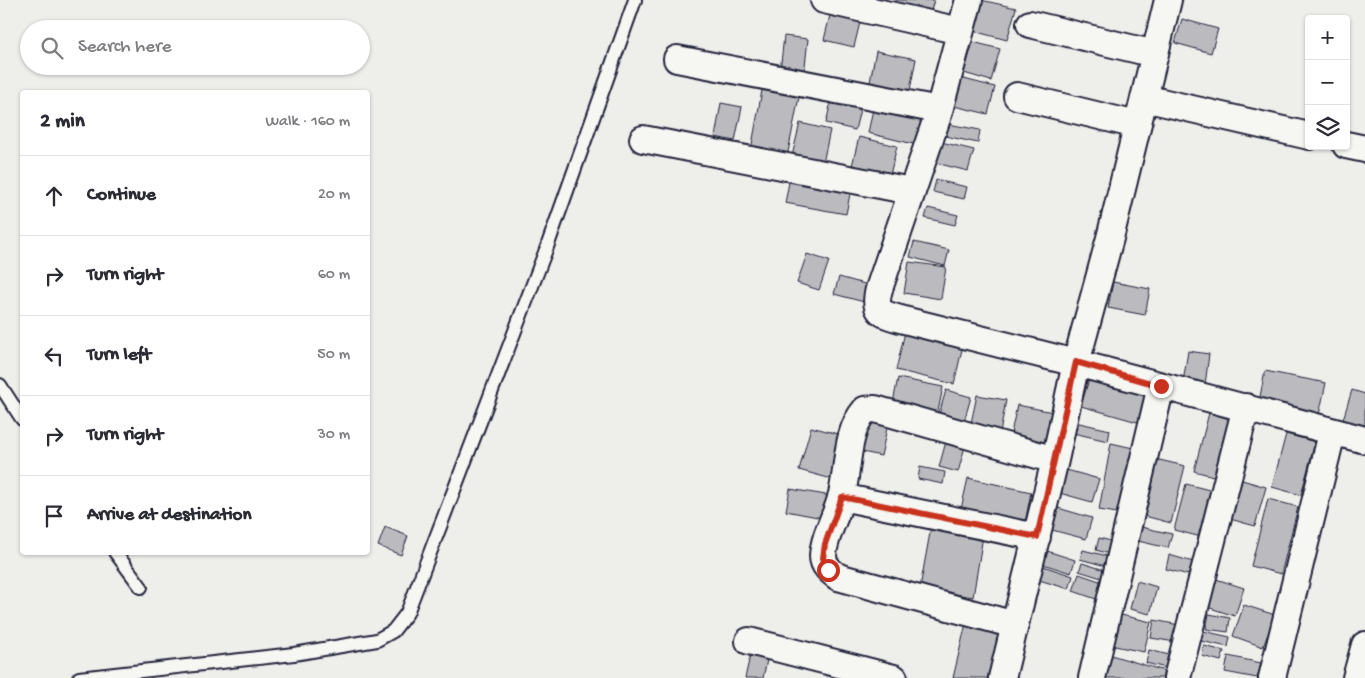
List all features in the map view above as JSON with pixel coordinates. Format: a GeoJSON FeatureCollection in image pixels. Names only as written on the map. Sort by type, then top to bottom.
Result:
{"type":"FeatureCollection","features":[{"type":"Feature","properties":{"kind":"street"},"geometry":{"type":"LineString","coordinates":[[824,0],[960,31]]}},
{"type":"Feature","properties":{"kind":"street"},"geometry":{"type":"LineString","coordinates":[[969,0],[939,110],[910,191],[878,294],[878,310],[884,314],[904,320],[1076,362],[1246,407],[1332,433],[1365,440]]}},
{"type":"Feature","properties":{"kind":"street"},"geometry":{"type":"LineString","coordinates":[[1002,678],[1037,537],[1076,362],[1168,0]]}},
{"type":"Feature","properties":{"kind":"street"},"geometry":{"type":"LineString","coordinates":[[1030,24],[1155,54]]}},
{"type":"Feature","properties":{"kind":"street"},"geometry":{"type":"LineString","coordinates":[[677,58],[939,110]]}},
{"type":"Feature","properties":{"kind":"street"},"geometry":{"type":"LineString","coordinates":[[1018,96],[1137,124]]}},
{"type":"Feature","properties":{"kind":"street"},"geometry":{"type":"LineString","coordinates":[[1144,98],[1305,135]]}},
{"type":"Feature","properties":{"kind":"street"},"geometry":{"type":"LineString","coordinates":[[643,139],[910,191]]}},
{"type":"Feature","properties":{"kind":"street"},"geometry":{"type":"LineString","coordinates":[[1350,146],[1365,149]]}},
{"type":"Feature","properties":{"kind":"street"},"geometry":{"type":"LineString","coordinates":[[1092,678],[1161,386]]}},
{"type":"Feature","properties":{"kind":"street"},"geometry":{"type":"LineString","coordinates":[[1177,678],[1246,407]]}},
{"type":"Feature","properties":{"kind":"street"},"geometry":{"type":"LineString","coordinates":[[1015,625],[838,577],[828,570],[823,558],[825,544],[842,497],[854,430],[858,418],[865,410],[875,409],[1055,460]]}},
{"type":"Feature","properties":{"kind":"street"},"geometry":{"type":"LineString","coordinates":[[1272,678],[1332,433]]}},
{"type":"Feature","properties":{"kind":"street"},"geometry":{"type":"LineString","coordinates":[[842,497],[1037,537]]}},
{"type":"Feature","properties":{"kind":"street"},"geometry":{"type":"LineString","coordinates":[[750,640],[894,678]]}},
{"type":"Feature","properties":{"kind":"street"},"geometry":{"type":"LineString","coordinates":[[1356,678],[1365,645]]}},
{"type":"Feature","properties":{"kind":"lane"},"geometry":{"type":"LineString","coordinates":[[79,678],[294,654],[377,640],[393,631],[407,613],[543,256],[635,0]]}},
{"type":"Feature","properties":{"kind":"lane"},"geometry":{"type":"LineString","coordinates":[[0,385],[20,416]]}},
{"type":"Feature","properties":{"kind":"lane"},"geometry":{"type":"LineString","coordinates":[[117,555],[141,587]]}},
{"type":"Feature","properties":{"kind":"building"},"geometry":{"type":"Polygon","coordinates":[[[896,0],[934,0],[930,14],[895,4],[896,0]]]}},
{"type":"Feature","properties":{"kind":"building"},"geometry":{"type":"Polygon","coordinates":[[[981,0],[1016,8],[1007,40],[973,31],[981,0]]]}},
{"type":"Feature","properties":{"kind":"building"},"geometry":{"type":"Polygon","coordinates":[[[831,11],[861,18],[854,47],[824,40],[831,11]]]}},
{"type":"Feature","properties":{"kind":"building"},"geometry":{"type":"Polygon","coordinates":[[[1182,19],[1218,29],[1211,53],[1175,43],[1182,19]]]}},
{"type":"Feature","properties":{"kind":"building"},"geometry":{"type":"Polygon","coordinates":[[[784,36],[808,39],[804,75],[780,72],[784,36]]]}},
{"type":"Feature","properties":{"kind":"building"},"geometry":{"type":"Polygon","coordinates":[[[973,42],[1000,49],[991,81],[964,73],[973,42]]]}},
{"type":"Feature","properties":{"kind":"building"},"geometry":{"type":"Polygon","coordinates":[[[876,51],[916,59],[909,95],[869,87],[876,51]]]}},
{"type":"Feature","properties":{"kind":"building"},"geometry":{"type":"Polygon","coordinates":[[[960,78],[995,87],[988,114],[954,106],[960,78]]]}},
{"type":"Feature","properties":{"kind":"building"},"geometry":{"type":"Polygon","coordinates":[[[763,85],[800,92],[787,157],[751,150],[763,85]]]}},
{"type":"Feature","properties":{"kind":"building"},"geometry":{"type":"Polygon","coordinates":[[[833,93],[862,101],[855,130],[826,123],[833,93]]]}},
{"type":"Feature","properties":{"kind":"building"},"geometry":{"type":"Polygon","coordinates":[[[721,103],[742,107],[735,141],[715,137],[721,103]]]}},
{"type":"Feature","properties":{"kind":"building"},"geometry":{"type":"Polygon","coordinates":[[[874,104],[929,117],[922,146],[868,133],[874,104]]]}},
{"type":"Feature","properties":{"kind":"building"},"geometry":{"type":"Polygon","coordinates":[[[800,123],[830,130],[823,163],[792,156],[800,123]]]}},
{"type":"Feature","properties":{"kind":"building"},"geometry":{"type":"Polygon","coordinates":[[[948,124],[980,130],[978,143],[945,136],[948,124]]]}},
{"type":"Feature","properties":{"kind":"building"},"geometry":{"type":"Polygon","coordinates":[[[859,137],[897,146],[889,179],[851,170],[859,137]]]}},
{"type":"Feature","properties":{"kind":"building"},"geometry":{"type":"Polygon","coordinates":[[[941,142],[974,150],[968,171],[936,163],[941,142]]]}},
{"type":"Feature","properties":{"kind":"building"},"geometry":{"type":"Polygon","coordinates":[[[790,177],[851,189],[846,214],[785,203],[790,177]]]}},
{"type":"Feature","properties":{"kind":"building"},"geometry":{"type":"Polygon","coordinates":[[[936,180],[967,187],[964,199],[933,192],[936,180]]]}},
{"type":"Feature","properties":{"kind":"building"},"geometry":{"type":"Polygon","coordinates":[[[928,208],[958,215],[955,225],[925,218],[928,208]]]}},
{"type":"Feature","properties":{"kind":"building"},"geometry":{"type":"Polygon","coordinates":[[[914,242],[949,250],[945,266],[910,257],[914,242]]]}},
{"type":"Feature","properties":{"kind":"building"},"geometry":{"type":"Polygon","coordinates":[[[807,254],[829,261],[819,290],[797,283],[807,254]]]}},
{"type":"Feature","properties":{"kind":"building"},"geometry":{"type":"Polygon","coordinates":[[[909,262],[946,267],[941,299],[904,293],[909,262]]]}},
{"type":"Feature","properties":{"kind":"building"},"geometry":{"type":"Polygon","coordinates":[[[839,277],[872,286],[868,303],[834,294],[839,277]]]}},
{"type":"Feature","properties":{"kind":"building"},"geometry":{"type":"Polygon","coordinates":[[[1113,282],[1150,289],[1145,315],[1108,308],[1113,282]]]}},
{"type":"Feature","properties":{"kind":"building"},"geometry":{"type":"Polygon","coordinates":[[[905,332],[963,345],[954,384],[896,370],[905,332]]]}},
{"type":"Feature","properties":{"kind":"building"},"geometry":{"type":"Polygon","coordinates":[[[1188,351],[1209,354],[1205,385],[1183,382],[1188,351]]]}},
{"type":"Feature","properties":{"kind":"building"},"geometry":{"type":"Polygon","coordinates":[[[1265,371],[1326,383],[1319,415],[1259,402],[1265,371]]]}},
{"type":"Feature","properties":{"kind":"building"},"geometry":{"type":"Polygon","coordinates":[[[898,378],[943,387],[937,416],[892,407],[898,378]]]}},
{"type":"Feature","properties":{"kind":"building"},"geometry":{"type":"Polygon","coordinates":[[[1089,379],[1156,397],[1148,425],[1081,406],[1089,379]]]}},
{"type":"Feature","properties":{"kind":"building"},"geometry":{"type":"Polygon","coordinates":[[[946,390],[971,397],[963,425],[938,418],[946,390]]]}},
{"type":"Feature","properties":{"kind":"building"},"geometry":{"type":"Polygon","coordinates":[[[1352,390],[1365,394],[1365,433],[1341,426],[1352,390]]]}},
{"type":"Feature","properties":{"kind":"building"},"geometry":{"type":"Polygon","coordinates":[[[977,395],[1006,400],[1000,433],[970,428],[977,395]]]}},
{"type":"Feature","properties":{"kind":"building"},"geometry":{"type":"Polygon","coordinates":[[[1017,405],[1058,413],[1051,446],[1010,438],[1017,405]]]}},
{"type":"Feature","properties":{"kind":"building"},"geometry":{"type":"Polygon","coordinates":[[[1209,413],[1236,421],[1221,478],[1194,471],[1209,413]]]}},
{"type":"Feature","properties":{"kind":"building"},"geometry":{"type":"Polygon","coordinates":[[[864,418],[888,423],[881,456],[858,451],[864,418]]]}},
{"type":"Feature","properties":{"kind":"building"},"geometry":{"type":"Polygon","coordinates":[[[1075,422],[1110,430],[1108,441],[1073,433],[1075,422]]]}},
{"type":"Feature","properties":{"kind":"building"},"geometry":{"type":"Polygon","coordinates":[[[811,427],[850,437],[839,481],[799,470],[811,427]]]}},
{"type":"Feature","properties":{"kind":"building"},"geometry":{"type":"Polygon","coordinates":[[[1286,434],[1315,442],[1301,495],[1272,487],[1286,434]]]}},
{"type":"Feature","properties":{"kind":"building"},"geometry":{"type":"Polygon","coordinates":[[[947,438],[966,443],[958,472],[939,467],[947,438]]]}},
{"type":"Feature","properties":{"kind":"building"},"geometry":{"type":"Polygon","coordinates":[[[1111,443],[1142,450],[1129,515],[1099,510],[1111,443]]]}},
{"type":"Feature","properties":{"kind":"building"},"geometry":{"type":"Polygon","coordinates":[[[1155,459],[1185,466],[1171,523],[1141,515],[1155,459]]]}},
{"type":"Feature","properties":{"kind":"building"},"geometry":{"type":"Polygon","coordinates":[[[920,467],[945,472],[943,484],[918,479],[920,467]]]}},
{"type":"Feature","properties":{"kind":"building"},"geometry":{"type":"Polygon","coordinates":[[[1063,469],[1099,479],[1092,502],[1056,492],[1063,469]]]}},
{"type":"Feature","properties":{"kind":"building"},"geometry":{"type":"Polygon","coordinates":[[[968,478],[1031,492],[1025,523],[961,509],[968,478]]]}},
{"type":"Feature","properties":{"kind":"building"},"geometry":{"type":"Polygon","coordinates":[[[1242,480],[1266,487],[1255,526],[1230,519],[1242,480]]]}},
{"type":"Feature","properties":{"kind":"building"},"geometry":{"type":"Polygon","coordinates":[[[1186,484],[1221,493],[1209,539],[1174,530],[1186,484]]]}},
{"type":"Feature","properties":{"kind":"building"},"geometry":{"type":"Polygon","coordinates":[[[790,489],[832,496],[828,519],[786,511],[790,489]]]}},
{"type":"Feature","properties":{"kind":"building"},"geometry":{"type":"Polygon","coordinates":[[[1268,499],[1298,507],[1281,574],[1251,566],[1268,499]]]}},
{"type":"Feature","properties":{"kind":"building"},"geometry":{"type":"Polygon","coordinates":[[[1058,508],[1092,518],[1086,539],[1052,530],[1058,508]]]}},
{"type":"Feature","properties":{"kind":"building"},"geometry":{"type":"Polygon","coordinates":[[[385,527],[408,536],[401,555],[378,546],[385,527]]]}},
{"type":"Feature","properties":{"kind":"building"},"geometry":{"type":"Polygon","coordinates":[[[931,527],[983,536],[973,597],[920,588],[931,527]]]}},
{"type":"Feature","properties":{"kind":"building"},"geometry":{"type":"Polygon","coordinates":[[[1141,527],[1172,534],[1168,548],[1138,541],[1141,527]]]}},
{"type":"Feature","properties":{"kind":"building"},"geometry":{"type":"Polygon","coordinates":[[[1099,538],[1119,543],[1116,556],[1096,550],[1099,538]]]}},
{"type":"Feature","properties":{"kind":"building"},"geometry":{"type":"Polygon","coordinates":[[[1044,550],[1075,560],[1071,573],[1040,563],[1044,550]]]}},
{"type":"Feature","properties":{"kind":"building"},"geometry":{"type":"Polygon","coordinates":[[[1083,550],[1115,558],[1113,568],[1080,559],[1083,550]]]}},
{"type":"Feature","properties":{"kind":"building"},"geometry":{"type":"Polygon","coordinates":[[[1169,555],[1200,564],[1196,577],[1166,569],[1169,555]]]}},
{"type":"Feature","properties":{"kind":"building"},"geometry":{"type":"Polygon","coordinates":[[[1082,563],[1111,572],[1108,580],[1079,571],[1082,563]]]}},
{"type":"Feature","properties":{"kind":"building"},"geometry":{"type":"Polygon","coordinates":[[[1043,566],[1073,576],[1069,589],[1039,580],[1043,566]]]}},
{"type":"Feature","properties":{"kind":"building"},"geometry":{"type":"Polygon","coordinates":[[[1079,574],[1111,585],[1105,602],[1073,591],[1079,574]]]}},
{"type":"Feature","properties":{"kind":"building"},"geometry":{"type":"Polygon","coordinates":[[[1216,579],[1244,588],[1235,616],[1207,607],[1216,579]]]}},
{"type":"Feature","properties":{"kind":"building"},"geometry":{"type":"Polygon","coordinates":[[[1137,581],[1157,587],[1150,614],[1130,609],[1137,581]]]}},
{"type":"Feature","properties":{"kind":"building"},"geometry":{"type":"Polygon","coordinates":[[[1244,605],[1275,615],[1263,647],[1233,636],[1244,605]]]}},
{"type":"Feature","properties":{"kind":"building"},"geometry":{"type":"Polygon","coordinates":[[[1117,614],[1151,622],[1144,652],[1110,645],[1117,614]]]}},
{"type":"Feature","properties":{"kind":"building"},"geometry":{"type":"Polygon","coordinates":[[[1209,614],[1230,618],[1228,632],[1206,629],[1209,614]]]}},
{"type":"Feature","properties":{"kind":"building"},"geometry":{"type":"Polygon","coordinates":[[[967,619],[1005,629],[993,678],[953,678],[967,619]]]}},
{"type":"Feature","properties":{"kind":"building"},"geometry":{"type":"Polygon","coordinates":[[[1154,620],[1184,626],[1181,643],[1151,638],[1154,620]]]}},
{"type":"Feature","properties":{"kind":"building"},"geometry":{"type":"Polygon","coordinates":[[[1203,631],[1230,637],[1228,647],[1201,641],[1203,631]]]}},
{"type":"Feature","properties":{"kind":"building"},"geometry":{"type":"Polygon","coordinates":[[[1204,646],[1224,651],[1221,661],[1202,656],[1204,646]]]}},
{"type":"Feature","properties":{"kind":"building"},"geometry":{"type":"Polygon","coordinates":[[[752,647],[769,651],[763,678],[745,678],[752,647]]]}},
{"type":"Feature","properties":{"kind":"building"},"geometry":{"type":"Polygon","coordinates":[[[1149,650],[1177,657],[1174,670],[1146,663],[1149,650]]]}},
{"type":"Feature","properties":{"kind":"building"},"geometry":{"type":"Polygon","coordinates":[[[1111,655],[1168,672],[1167,678],[1104,678],[1111,655]]]}},
{"type":"Feature","properties":{"kind":"building"},"geometry":{"type":"Polygon","coordinates":[[[1228,656],[1261,663],[1257,678],[1225,672],[1228,656]]]}},
{"type":"Feature","properties":{"kind":"route"},"geometry":{"type":"LineString","coordinates":[[828,570],[823,558],[825,544],[842,497],[1037,537],[1076,362],[1161,386]]}}]}
